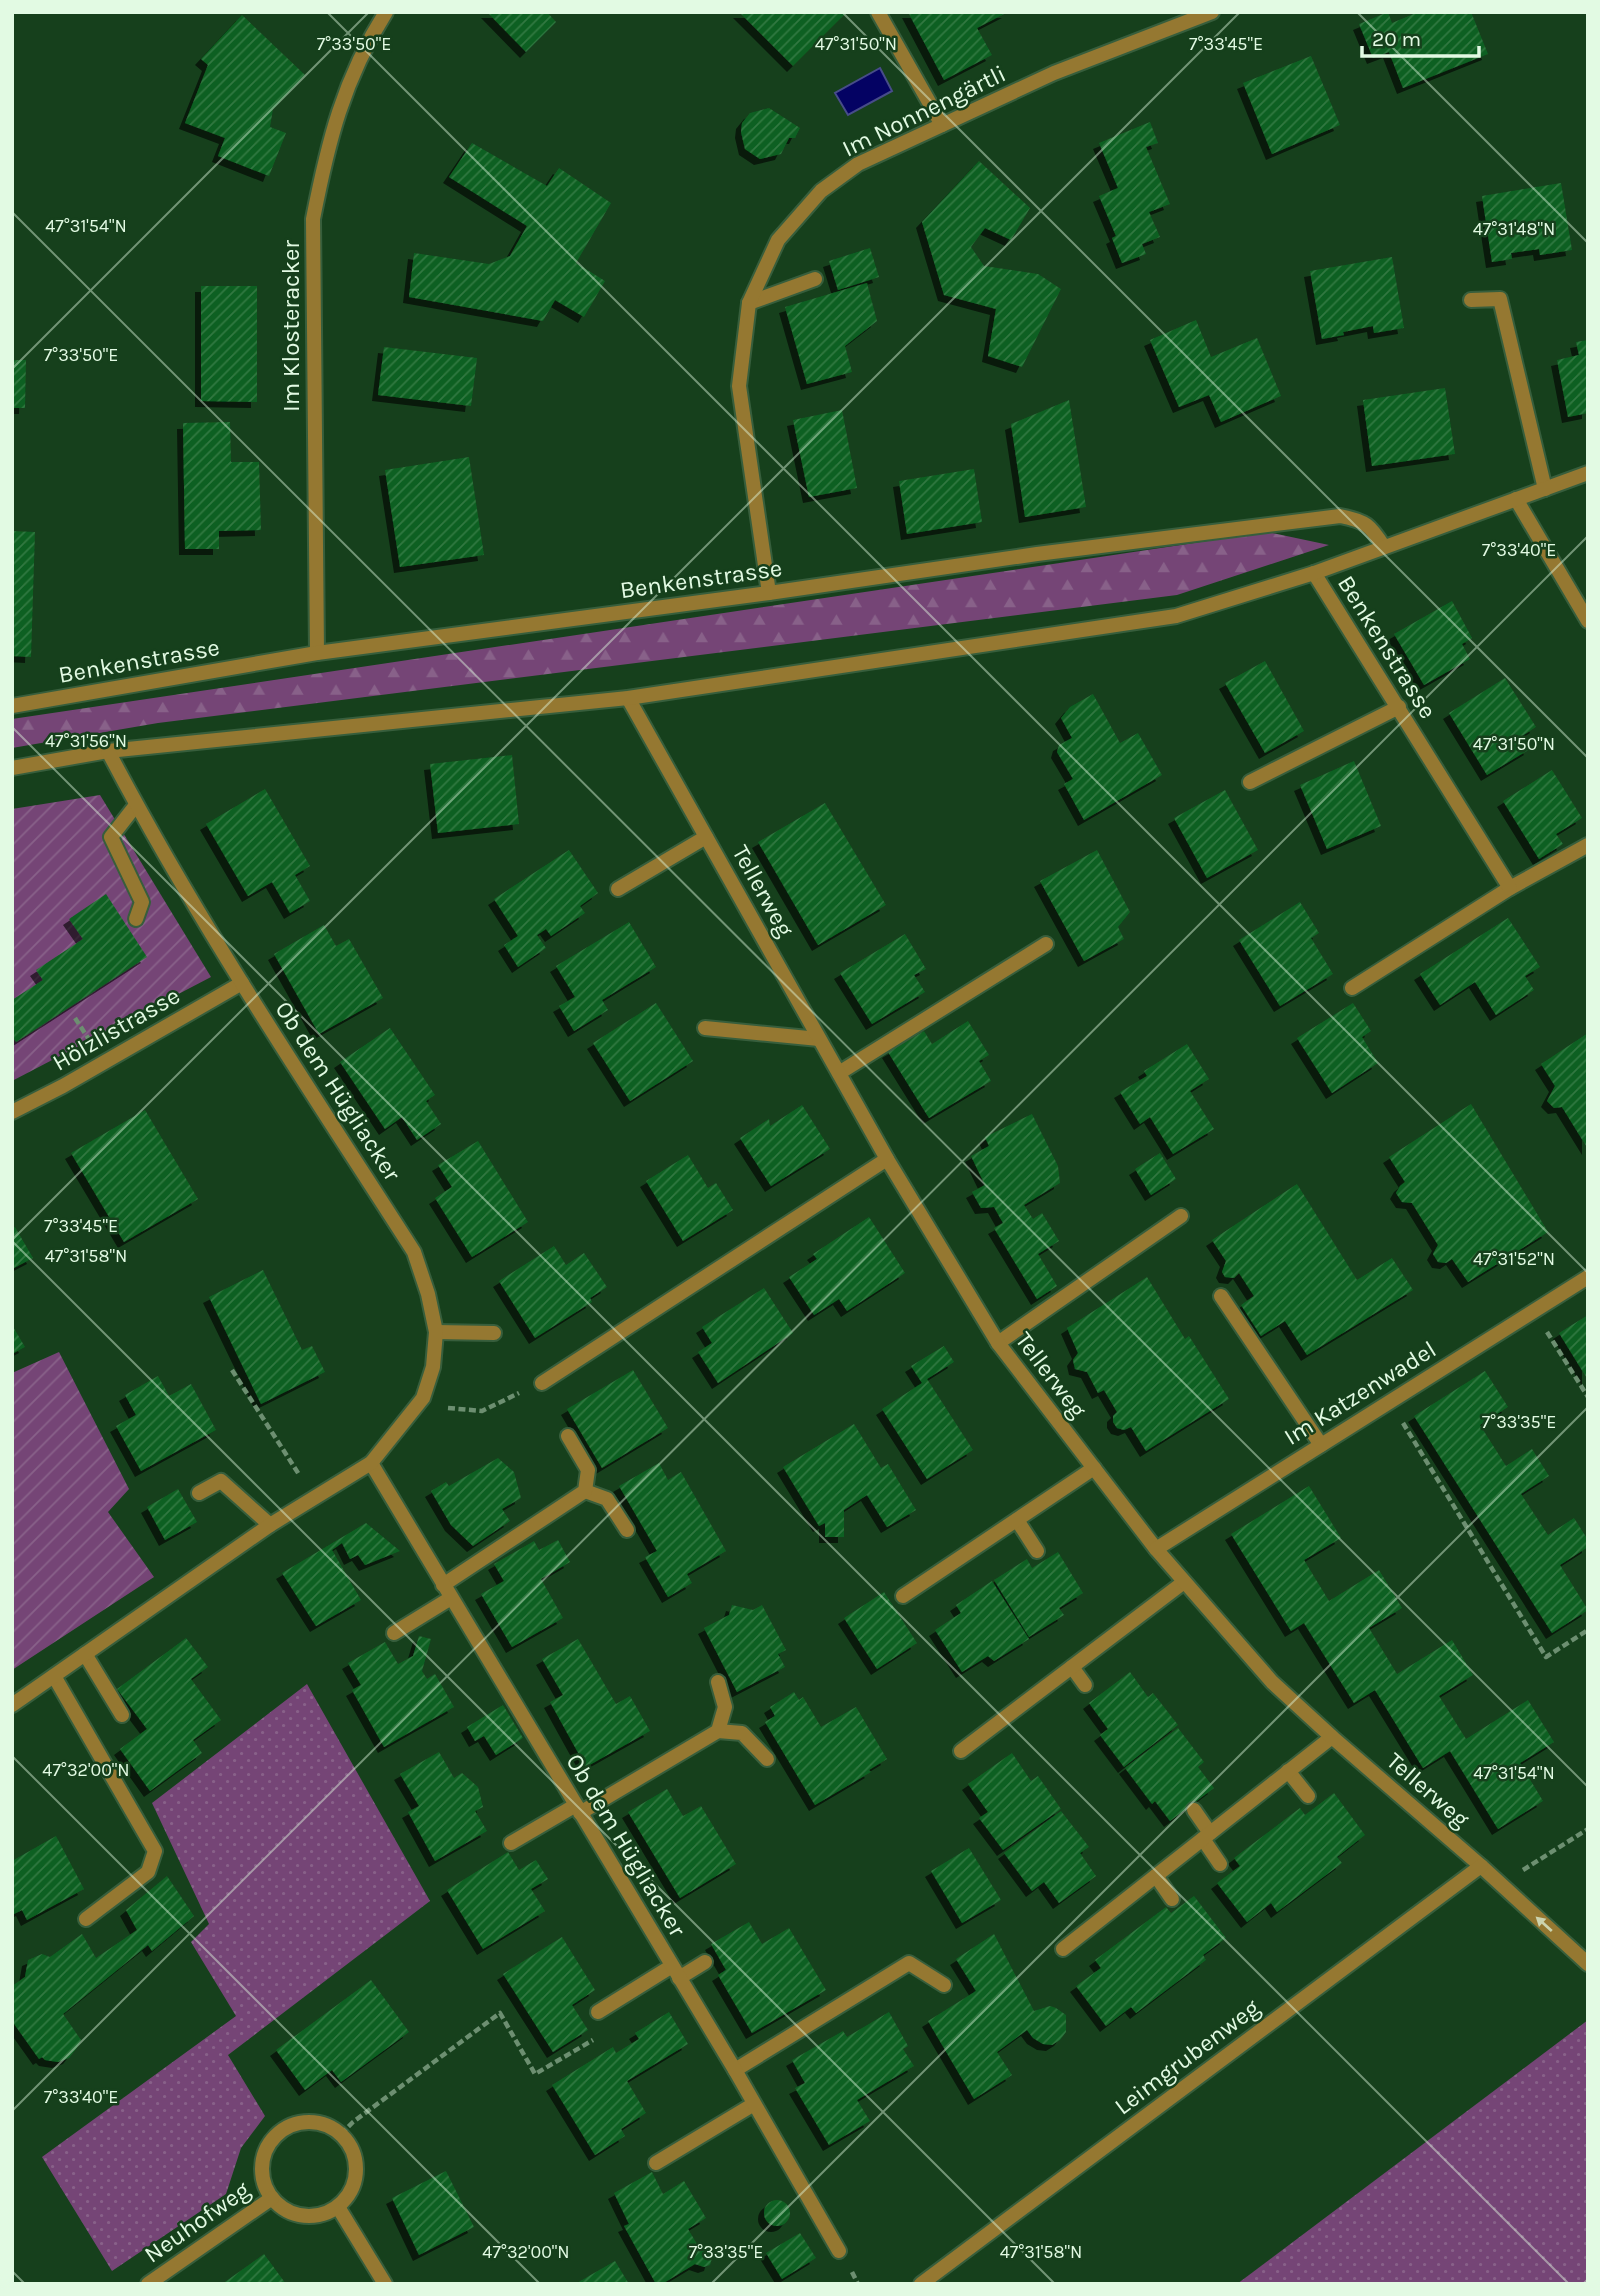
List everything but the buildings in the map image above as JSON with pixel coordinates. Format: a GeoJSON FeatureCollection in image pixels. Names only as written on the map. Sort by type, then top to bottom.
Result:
{"type":"FeatureCollection","features":[{"type":"Feature","properties":{"kind":"street","name":"Im Klosteracker"},"geometry":{"type":"LineString","coordinates":[[317,653],[313,219],[325,155],[350,77],[386,12]]}},
{"type":"Feature","properties":{"kind":"street"},"geometry":{"type":"LineString","coordinates":[[878,12],[942,125]]}},
{"type":"Feature","properties":{"kind":"street","name":"Im Nonnengärtli"},"geometry":{"type":"LineString","coordinates":[[769,593],[739,386],[749,303],[778,240],[821,191],[858,164],[1054,73],[1212,12]]}},
{"type":"Feature","properties":{"kind":"street"},"geometry":{"type":"LineString","coordinates":[[749,303],[815,279]]}},
{"type":"Feature","properties":{"kind":"street"},"geometry":{"type":"LineString","coordinates":[[1471,300],[1500,299],[1545,489]]}},
{"type":"Feature","properties":{"kind":"street","name":"Benkenstrasse"},"geometry":{"type":"LineString","coordinates":[[12,768],[108,751],[628,698],[1176,616],[1314,573],[1588,473]]}},
{"type":"Feature","properties":{"kind":"street"},"geometry":{"type":"LineString","coordinates":[[1516,499],[1588,621]]}},
{"type":"Feature","properties":{"kind":"street","name":"Benkenstrasse"},"geometry":{"type":"LineString","coordinates":[[12,706],[317,653],[769,593],[1037,554],[1340,516],[1362,521],[1372,529],[1384,547]]}},
{"type":"Feature","properties":{"kind":"street","name":"Benkenstrasse"},"geometry":{"type":"LineString","coordinates":[[1314,573],[1510,888]]}},
{"type":"Feature","properties":{"kind":"street","name":"Tellerweg"},"geometry":{"type":"LineString","coordinates":[[628,698],[887,1159],[998,1343],[1156,1549],[1272,1682],[1588,1964]]}},
{"type":"Feature","properties":{"kind":"street"},"geometry":{"type":"LineString","coordinates":[[1250,782],[1399,708]]}},
{"type":"Feature","properties":{"kind":"street","name":"Ob dem Hügliacker"},"geometry":{"type":"LineString","coordinates":[[12,1705],[270,1525],[371,1463],[423,1398],[433,1367],[436,1332],[428,1294],[414,1252],[242,982],[136,805],[108,751]]}},
{"type":"Feature","properties":{"kind":"street"},"geometry":{"type":"LineString","coordinates":[[136,805],[111,837],[142,902],[136,919]]}},
{"type":"Feature","properties":{"kind":"street"},"geometry":{"type":"LineString","coordinates":[[618,890],[706,837]]}},
{"type":"Feature","properties":{"kind":"street"},"geometry":{"type":"LineString","coordinates":[[1352,988],[1510,888],[1588,845]]}},
{"type":"Feature","properties":{"kind":"street"},"geometry":{"type":"LineString","coordinates":[[839,1073],[1046,944]]}},
{"type":"Feature","properties":{"kind":"street","name":"Hölzlistrasse"},"geometry":{"type":"LineString","coordinates":[[12,1112],[63,1086],[242,982]]}},
{"type":"Feature","properties":{"kind":"street"},"geometry":{"type":"LineString","coordinates":[[705,1028],[820,1039]]}},
{"type":"Feature","properties":{"kind":"street"},"geometry":{"type":"LineString","coordinates":[[542,1382],[887,1159]]}},
{"type":"Feature","properties":{"kind":"street"},"geometry":{"type":"LineString","coordinates":[[998,1343],[1181,1216]]}},
{"type":"Feature","properties":{"kind":"street","name":"Im Katzenwadel"},"geometry":{"type":"LineString","coordinates":[[1156,1549],[1588,1277]]}},
{"type":"Feature","properties":{"kind":"street"},"geometry":{"type":"LineString","coordinates":[[1221,1296],[1321,1445]]}},
{"type":"Feature","properties":{"kind":"street"},"geometry":{"type":"LineString","coordinates":[[436,1332],[494,1334]]}},
{"type":"Feature","properties":{"kind":"street"},"geometry":{"type":"LineString","coordinates":[[443,1584],[585,1491],[588,1470],[568,1436]]}},
{"type":"Feature","properties":{"kind":"street","name":"Ob dem Hügliacker"},"geometry":{"type":"LineString","coordinates":[[371,1463],[735,2070],[839,2251]]}},
{"type":"Feature","properties":{"kind":"street"},"geometry":{"type":"LineString","coordinates":[[903,1596],[1094,1468]]}},
{"type":"Feature","properties":{"kind":"street"},"geometry":{"type":"LineString","coordinates":[[199,1493],[222,1481],[270,1525]]}},
{"type":"Feature","properties":{"kind":"street"},"geometry":{"type":"LineString","coordinates":[[585,1491],[607,1499],[627,1530]]}},
{"type":"Feature","properties":{"kind":"street"},"geometry":{"type":"LineString","coordinates":[[1017,1520],[1037,1551]]}},
{"type":"Feature","properties":{"kind":"street"},"geometry":{"type":"LineString","coordinates":[[961,1751],[1184,1582]]}},
{"type":"Feature","properties":{"kind":"street"},"geometry":{"type":"LineString","coordinates":[[394,1633],[451,1598]]}},
{"type":"Feature","properties":{"kind":"street"},"geometry":{"type":"LineString","coordinates":[[85,1654],[122,1715]]}},
{"type":"Feature","properties":{"kind":"street"},"geometry":{"type":"LineString","coordinates":[[1072,1667],[1085,1685]]}},
{"type":"Feature","properties":{"kind":"street"},"geometry":{"type":"LineString","coordinates":[[54,1676],[155,1850],[148,1872],[86,1919]]}},
{"type":"Feature","properties":{"kind":"street"},"geometry":{"type":"LineString","coordinates":[[718,1682],[724,1707],[719,1731]]}},
{"type":"Feature","properties":{"kind":"street"},"geometry":{"type":"LineString","coordinates":[[511,1843],[719,1731],[742,1733],[767,1759]]}},
{"type":"Feature","properties":{"kind":"street"},"geometry":{"type":"LineString","coordinates":[[1063,1949],[1332,1737]]}},
{"type":"Feature","properties":{"kind":"street"},"geometry":{"type":"LineString","coordinates":[[1288,1771],[1308,1796]]}},
{"type":"Feature","properties":{"kind":"street"},"geometry":{"type":"LineString","coordinates":[[1194,1810],[1220,1864]]}},
{"type":"Feature","properties":{"kind":"street","name":"Leimgrubenweg"},"geometry":{"type":"LineString","coordinates":[[921,2284],[1481,1866]]}},
{"type":"Feature","properties":{"kind":"street"},"geometry":{"type":"LineString","coordinates":[[1156,1876],[1172,1899]]}},
{"type":"Feature","properties":{"kind":"street"},"geometry":{"type":"LineString","coordinates":[[598,2011],[676,1972],[705,1962]]}},
{"type":"Feature","properties":{"kind":"street"},"geometry":{"type":"LineString","coordinates":[[735,2070],[909,1963],[944,1984]]}},
{"type":"Feature","properties":{"kind":"street"},"geometry":{"type":"LineString","coordinates":[[656,2163],[754,2104]]}},
{"type":"Feature","properties":{"kind":"street","name":"Neuhofweg"},"geometry":{"type":"LineString","coordinates":[[338,2207],[325,2214],[310,2216],[283,2208],[272,2198],[264,2183],[262,2167],[265,2151],[274,2137],[286,2127],[302,2122],[318,2122],[341,2134]]}},
{"type":"Feature","properties":{"kind":"street"},"geometry":{"type":"LineString","coordinates":[[341,2134],[354,2153],[357,2169],[351,2190],[338,2207],[385,2284]]}},
{"type":"Feature","properties":{"kind":"street","name":"Neuhofweg"},"geometry":{"type":"LineString","coordinates":[[148,2284],[272,2198]]}},
{"type":"Feature","properties":{"kind":"path"},"geometry":{"type":"LineString","coordinates":[[1534,1311],[1588,1397]]}},
{"type":"Feature","properties":{"kind":"path"},"geometry":{"type":"LineString","coordinates":[[232,1370],[313,1497]]}},
{"type":"Feature","properties":{"kind":"path"},"geometry":{"type":"LineString","coordinates":[[423,1398],[443,1408],[482,1411],[542,1382]]}},
{"type":"Feature","properties":{"kind":"path"},"geometry":{"type":"LineString","coordinates":[[1390,1401],[1546,1657],[1588,1630]]}},
{"type":"Feature","properties":{"kind":"path"},"geometry":{"type":"LineString","coordinates":[[1500,1885],[1588,1829]]}},
{"type":"Feature","properties":{"kind":"path"},"geometry":{"type":"LineString","coordinates":[[341,2134],[353,2122],[500,2013],[535,2074],[603,2033]]}},
{"type":"Feature","properties":{"kind":"green space"},"geometry":{"type":"Polygon","coordinates":[[[1268,532],[1329,545],[1177,595],[158,723],[12,748],[12,719],[1268,532]]]}},
{"type":"Feature","properties":{"kind":"green space"},"geometry":{"type":"Polygon","coordinates":[[[100,795],[211,977],[12,1081],[12,809],[100,795]]]}},
{"type":"Feature","properties":{"kind":"green space"},"geometry":{"type":"Polygon","coordinates":[[[59,1352],[129,1489],[108,1512],[154,1577],[12,1670],[12,1373],[59,1352]]]}},
{"type":"Feature","properties":{"kind":"green space"},"geometry":{"type":"Polygon","coordinates":[[[307,1684],[430,1901],[228,2055],[265,2116],[241,2148],[226,2194],[112,2271],[42,2157],[236,2016],[191,1942],[209,1924],[152,1803],[307,1684]]]}},
{"type":"Feature","properties":{"kind":"green space"},"geometry":{"type":"Polygon","coordinates":[[[1588,2020],[1588,2284],[1237,2284],[1588,2020]]]}},
{"type":"Feature","properties":{"kind":"shaded area"},"geometry":{"type":"Polygon","coordinates":[[[880,68],[892,91],[848,115],[835,93],[880,68]]]}}]}
